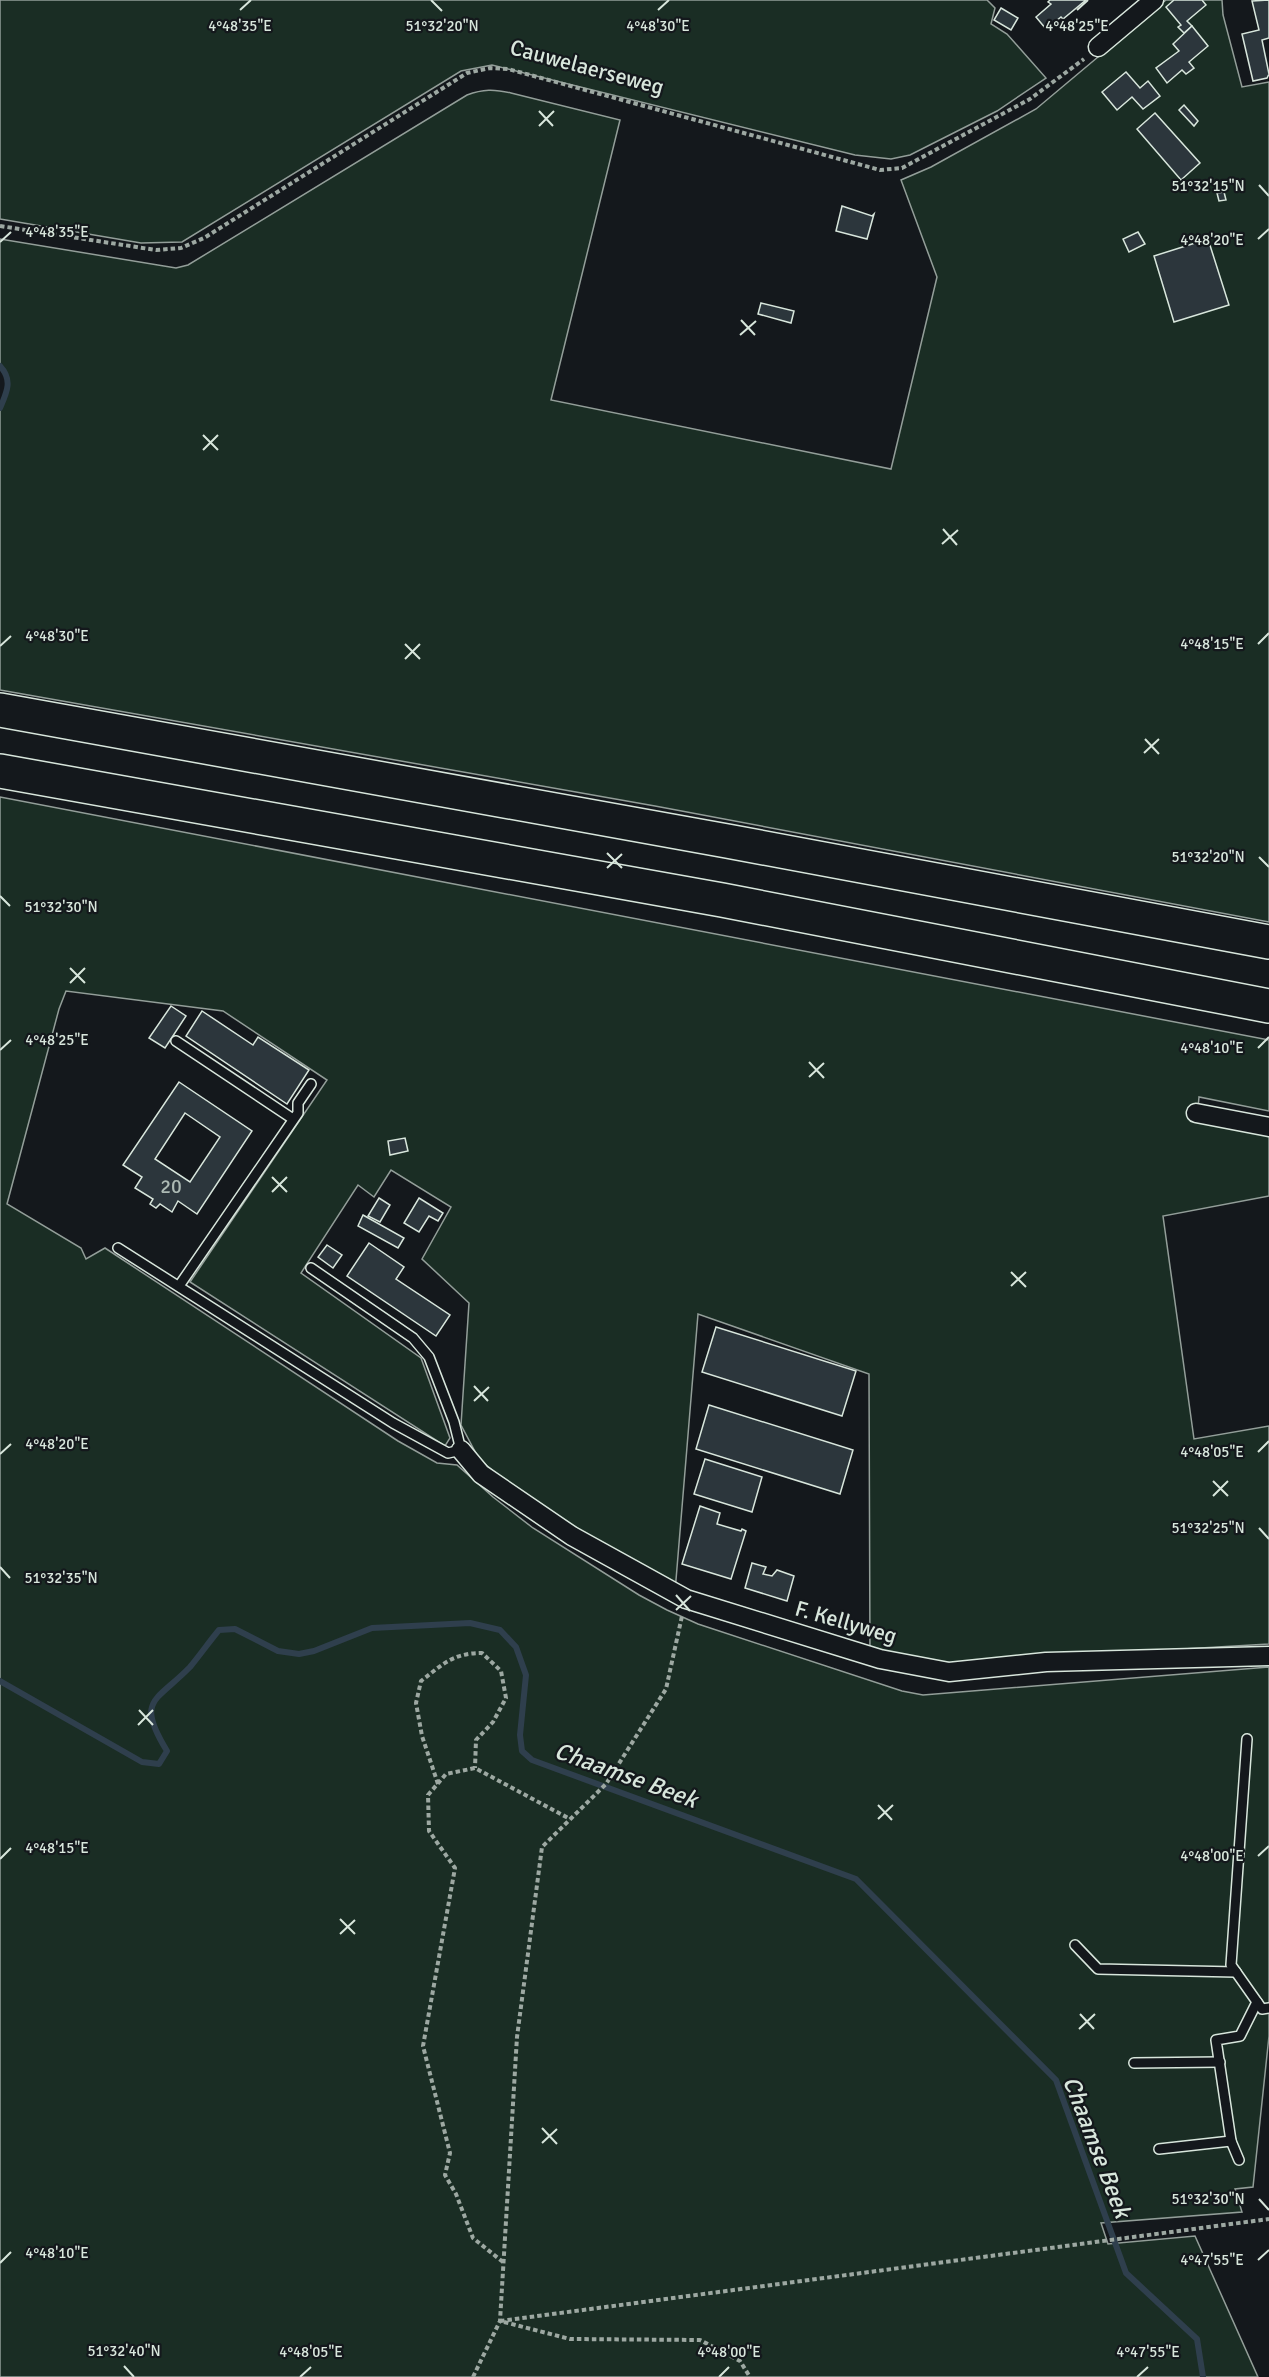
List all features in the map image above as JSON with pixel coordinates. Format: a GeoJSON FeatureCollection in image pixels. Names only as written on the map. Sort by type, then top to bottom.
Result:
{"type":"FeatureCollection","features":[{"type":"Feature","properties":{"kind":"highway"},"geometry":{"type":"LineString","coordinates":[[0,710],[761,847],[1269,942]]}},
{"type":"Feature","properties":{"kind":"highway"},"geometry":{"type":"LineString","coordinates":[[0,771],[722,900],[1269,1006]]}},
{"type":"Feature","properties":{"kind":"street"},"geometry":{"type":"LineString","coordinates":[[1098,46],[1154,0]]}},
{"type":"Feature","properties":{"kind":"street"},"geometry":{"type":"LineString","coordinates":[[1196,1113],[1269,1127]]}},
{"type":"Feature","properties":{"kind":"street","name":"F. Kellyweg"},"geometry":{"type":"LineString","coordinates":[[461,1450],[481,1474],[572,1536],[686,1599],[880,1659],[949,1672],[1046,1662],[1269,1656]]}},
{"type":"Feature","properties":{"kind":"lane"},"geometry":{"type":"LineString","coordinates":[[176,1041],[293,1119]]}},
{"type":"Feature","properties":{"kind":"lane"},"geometry":{"type":"LineString","coordinates":[[179,1286],[298,1113],[298,1103],[311,1083]]}},
{"type":"Feature","properties":{"kind":"lane"},"geometry":{"type":"LineString","coordinates":[[118,1248],[393,1423],[448,1453],[461,1450],[454,1422],[429,1357],[413,1338],[311,1268]]}},
{"type":"Feature","properties":{"kind":"lane"},"geometry":{"type":"LineString","coordinates":[[1246,1739],[1231,1965],[1262,2009],[1269,2008]]}},
{"type":"Feature","properties":{"kind":"lane"},"geometry":{"type":"LineString","coordinates":[[1075,1945],[1098,1970],[1236,1972]]}},
{"type":"Feature","properties":{"kind":"lane"},"geometry":{"type":"LineString","coordinates":[[1239,2160],[1231,2141],[1216,2040],[1240,2036],[1257,2002]]}},
{"type":"Feature","properties":{"kind":"lane"},"geometry":{"type":"LineString","coordinates":[[1134,2063],[1220,2061]]}},
{"type":"Feature","properties":{"kind":"lane"},"geometry":{"type":"LineString","coordinates":[[1159,2150],[1231,2141]]}},
{"type":"Feature","properties":{"kind":"path","name":"Cauwelaerseweg"},"geometry":{"type":"LineString","coordinates":[[0,226],[156,250],[181,248],[204,238],[467,73],[490,68],[508,69],[853,165],[880,170],[902,168],[1030,99],[1062,77],[1098,46]]}},
{"type":"Feature","properties":{"kind":"path"},"geometry":{"type":"LineString","coordinates":[[473,2377],[500,2321],[517,2037],[542,1847],[606,1785],[666,1689],[686,1599]]}},
{"type":"Feature","properties":{"kind":"path"},"geometry":{"type":"LineString","coordinates":[[438,1784],[422,1736],[416,1703],[421,1681],[463,1653],[482,1653],[501,1671],[506,1698],[493,1722],[476,1740],[475,1768]]}},
{"type":"Feature","properties":{"kind":"path"},"geometry":{"type":"LineString","coordinates":[[504,2262],[473,2238],[456,2194],[445,2175],[450,2153],[423,2046],[455,1868],[429,1832],[428,1795],[446,1774],[475,1768],[570,1820]]}},
{"type":"Feature","properties":{"kind":"path"},"geometry":{"type":"LineString","coordinates":[[500,2321],[1269,2219]]}},
{"type":"Feature","properties":{"kind":"path"},"geometry":{"type":"LineString","coordinates":[[500,2321],[570,2339],[700,2340],[740,2361],[750,2377]]}},
{"type":"Feature","properties":{"kind":"green space"},"geometry":{"type":"Polygon","coordinates":[[[0,0],[987,0],[995,8],[991,24],[1007,34],[1046,78],[997,111],[910,155],[891,159],[855,155],[492,65],[461,71],[182,242],[141,243],[0,219],[0,0]]]}},
{"type":"Feature","properties":{"kind":"green space"},"geometry":{"type":"Polygon","coordinates":[[[1166,0],[1222,0],[1223,15],[1242,87],[1269,82],[1269,922],[655,806],[0,690],[0,408],[7,391],[8,381],[0,366],[0,239],[176,268],[188,265],[473,93],[489,90],[505,92],[620,120],[551,400],[891,469],[937,277],[901,180],[931,167],[1036,109],[1166,0]]]}},
{"type":"Feature","properties":{"kind":"green space"},"geometry":{"type":"Polygon","coordinates":[[[0,797],[1269,1040],[1269,1111],[1199,1097],[1197,1119],[1269,1134],[1269,1196],[1163,1216],[1194,1439],[1269,1426],[1269,1644],[1166,1650],[940,1674],[870,1659],[869,1374],[698,1314],[675,1592],[509,1484],[479,1459],[461,1425],[469,1303],[422,1259],[451,1207],[391,1170],[374,1197],[358,1185],[301,1273],[421,1358],[450,1438],[445,1446],[190,1282],[327,1080],[223,1011],[66,991],[59,1009],[7,1204],[81,1248],[86,1259],[105,1248],[398,1441],[437,1463],[457,1465],[533,1528],[639,1595],[698,1624],[902,1691],[923,1695],[1269,1667],[1269,2036],[1253,2187],[1235,2189],[1242,2212],[1101,2223],[1108,2244],[1195,2236],[1258,2377],[0,2377],[0,797]]]}},
{"type":"Feature","properties":{"kind":"building"},"geometry":{"type":"Polygon","coordinates":[[[1050,0],[1086,0],[1063,19],[1061,17],[1046,29],[1036,17],[1051,4],[1048,2],[1050,0]]]}},
{"type":"Feature","properties":{"kind":"building"},"geometry":{"type":"Polygon","coordinates":[[[1174,0],[1202,0],[1206,5],[1187,21],[1192,26],[1184,33],[1178,27],[1181,25],[1166,7],[1174,0]]]}},
{"type":"Feature","properties":{"kind":"building"},"geometry":{"type":"Polygon","coordinates":[[[1269,0],[1269,38],[1262,40],[1269,74],[1267,78],[1253,81],[1242,34],[1259,30],[1252,1],[1269,0]]]}},
{"type":"Feature","properties":{"kind":"building"},"geometry":{"type":"Polygon","coordinates":[[[1001,8],[1018,18],[1011,30],[994,20],[1001,8]]]}},
{"type":"Feature","properties":{"kind":"building"},"geometry":{"type":"Polygon","coordinates":[[[1192,26],[1208,46],[1189,62],[1194,68],[1186,74],[1182,70],[1167,83],[1156,68],[1179,51],[1173,44],[1192,26]]]}},
{"type":"Feature","properties":{"kind":"building"},"geometry":{"type":"Polygon","coordinates":[[[1126,72],[1140,88],[1148,81],[1160,96],[1143,109],[1132,97],[1117,110],[1102,92],[1126,72]]]}},
{"type":"Feature","properties":{"kind":"building"},"geometry":{"type":"Polygon","coordinates":[[[1184,105],[1198,121],[1194,126],[1179,110],[1184,105]]]}},
{"type":"Feature","properties":{"kind":"building"},"geometry":{"type":"Polygon","coordinates":[[[1155,113],[1200,163],[1181,180],[1137,129],[1155,113]]]}},
{"type":"Feature","properties":{"kind":"building"},"geometry":{"type":"Polygon","coordinates":[[[1224,192],[1226,200],[1219,201],[1217,193],[1224,192]]]}},
{"type":"Feature","properties":{"kind":"building"},"geometry":{"type":"Polygon","coordinates":[[[842,206],[872,216],[874,214],[867,239],[836,231],[842,206]]]}},
{"type":"Feature","properties":{"kind":"building"},"geometry":{"type":"Polygon","coordinates":[[[1138,232],[1145,244],[1129,252],[1123,239],[1138,232]]]}},
{"type":"Feature","properties":{"kind":"building"},"geometry":{"type":"Polygon","coordinates":[[[1208,239],[1229,305],[1174,322],[1154,256],[1208,239]]]}},
{"type":"Feature","properties":{"kind":"building"},"geometry":{"type":"Polygon","coordinates":[[[761,303],[794,311],[791,323],[758,314],[761,303]]]}},
{"type":"Feature","properties":{"kind":"building"},"geometry":{"type":"Polygon","coordinates":[[[171,1006],[186,1016],[165,1048],[149,1038],[171,1006]]]}},
{"type":"Feature","properties":{"kind":"building"},"geometry":{"type":"Polygon","coordinates":[[[202,1011],[253,1045],[258,1037],[309,1070],[287,1104],[186,1036],[202,1011]]]}},
{"type":"Feature","properties":{"kind":"building"},"geometry":{"type":"Polygon","coordinates":[[[179,1082],[252,1131],[197,1214],[178,1201],[172,1212],[160,1204],[156,1208],[150,1204],[153,1199],[135,1188],[142,1177],[123,1165],[179,1082]],[[185,1113],[155,1159],[190,1182],[220,1137],[185,1113]]]}},
{"type":"Feature","properties":{"kind":"building"},"geometry":{"type":"Polygon","coordinates":[[[405,1138],[408,1151],[390,1155],[388,1141],[405,1138]]]}},
{"type":"Feature","properties":{"kind":"building"},"geometry":{"type":"Polygon","coordinates":[[[379,1198],[390,1205],[380,1222],[368,1216],[379,1198]]]}},
{"type":"Feature","properties":{"kind":"building"},"geometry":{"type":"Polygon","coordinates":[[[419,1198],[443,1213],[438,1221],[429,1216],[419,1232],[404,1223],[419,1198]]]}},
{"type":"Feature","properties":{"kind":"building"},"geometry":{"type":"Polygon","coordinates":[[[363,1215],[404,1238],[398,1248],[358,1226],[363,1215]]]}},
{"type":"Feature","properties":{"kind":"building"},"geometry":{"type":"Polygon","coordinates":[[[369,1243],[404,1267],[396,1279],[450,1315],[436,1336],[347,1276],[369,1243]]]}},
{"type":"Feature","properties":{"kind":"building"},"geometry":{"type":"Polygon","coordinates":[[[327,1245],[342,1255],[333,1268],[318,1257],[327,1245]]]}},
{"type":"Feature","properties":{"kind":"building"},"geometry":{"type":"Polygon","coordinates":[[[716,1327],[856,1371],[842,1416],[702,1372],[716,1327]]]}},
{"type":"Feature","properties":{"kind":"building"},"geometry":{"type":"Polygon","coordinates":[[[709,1405],[853,1450],[840,1494],[696,1449],[709,1405]]]}},
{"type":"Feature","properties":{"kind":"building"},"geometry":{"type":"Polygon","coordinates":[[[705,1459],[762,1477],[752,1512],[694,1494],[705,1459]]]}},
{"type":"Feature","properties":{"kind":"building"},"geometry":{"type":"Polygon","coordinates":[[[700,1506],[720,1513],[717,1524],[746,1531],[731,1579],[682,1564],[700,1506]]]}},
{"type":"Feature","properties":{"kind":"building"},"geometry":{"type":"Polygon","coordinates":[[[752,1563],[766,1567],[763,1574],[772,1576],[777,1570],[794,1576],[787,1601],[745,1588],[752,1563]]]}},
{"type":"Feature","properties":{"kind":"waterway","name":"Chaamse Beek"},"geometry":{"type":"LineString","coordinates":[[0,366],[8,381],[7,391],[0,408]]}},
{"type":"Feature","properties":{"kind":"waterway","name":"Chaamse Beek"},"geometry":{"type":"LineString","coordinates":[[0,1681],[142,1762],[159,1764],[167,1751],[152,1721],[151,1711],[154,1703],[159,1695],[190,1667],[219,1630],[235,1629],[278,1651],[299,1654],[314,1651],[372,1628],[470,1623],[500,1630],[516,1647],[526,1675],[520,1735],[522,1751],[532,1760],[856,1879],[1056,2080],[1126,2273],[1197,2339],[1203,2377]]}}]}
